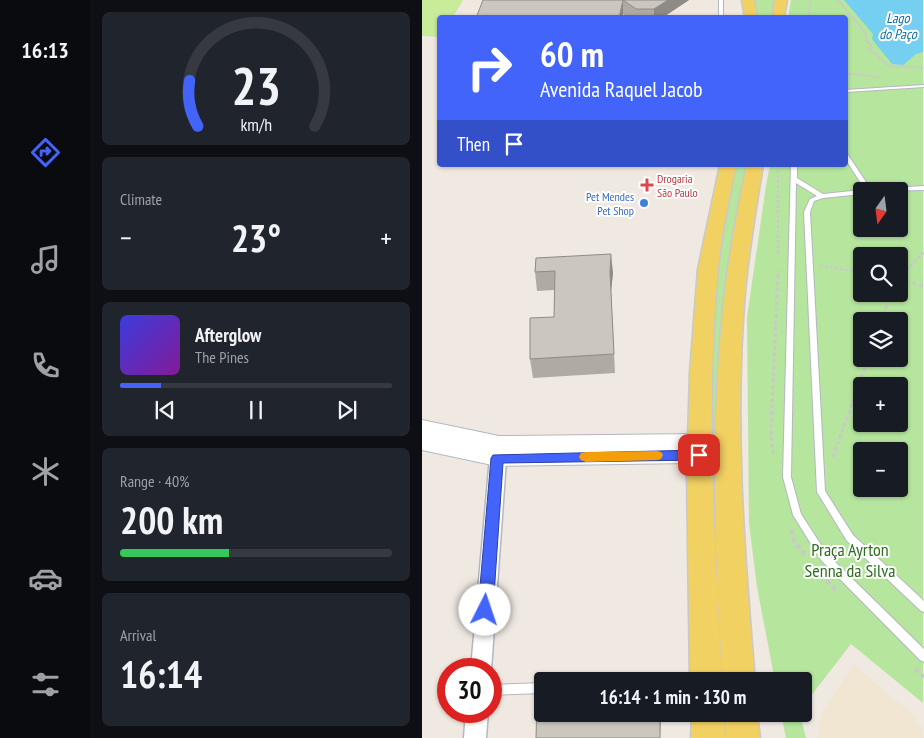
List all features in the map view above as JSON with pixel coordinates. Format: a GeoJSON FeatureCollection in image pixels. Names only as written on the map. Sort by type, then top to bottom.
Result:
{"type":"FeatureCollection","features":[{"type":"Feature","properties":{"kind":"main road"},"geometry":{"type":"LineString","coordinates":[[748,0],[750,15]]}},
{"type":"Feature","properties":{"kind":"main road"},"geometry":{"type":"LineString","coordinates":[[778,15],[781,0]]}},
{"type":"Feature","properties":{"kind":"main road"},"geometry":{"type":"LineString","coordinates":[[706,672],[699,448],[703,338],[708,266],[728,167]]}},
{"type":"Feature","properties":{"kind":"main road"},"geometry":{"type":"LineString","coordinates":[[738,672],[730,558],[728,377],[738,264],[755,167]]}},
{"type":"Feature","properties":{"kind":"main road"},"geometry":{"type":"LineString","coordinates":[[708,722],[708,738]]}},
{"type":"Feature","properties":{"kind":"main road"},"geometry":{"type":"LineString","coordinates":[[742,722],[743,738]]}},
{"type":"Feature","properties":{"kind":"street"},"geometry":{"type":"LineString","coordinates":[[422,428],[498,451]]}},
{"type":"Feature","properties":{"kind":"street"},"geometry":{"type":"LineString","coordinates":[[422,442],[498,451],[699,448]]}},
{"type":"Feature","properties":{"kind":"street"},"geometry":{"type":"LineString","coordinates":[[482,658],[498,451]]}},
{"type":"Feature","properties":{"kind":"street"},"geometry":{"type":"LineString","coordinates":[[475,738],[476,723]]}},
{"type":"Feature","properties":{"kind":"lane"},"geometry":{"type":"LineString","coordinates":[[721,0],[721,15]]}},
{"type":"Feature","properties":{"kind":"lane"},"geometry":{"type":"LineString","coordinates":[[848,91],[924,86]]}},
{"type":"Feature","properties":{"kind":"lane"},"geometry":{"type":"LineString","coordinates":[[848,159],[863,182]]}},
{"type":"Feature","properties":{"kind":"lane"},"geometry":{"type":"LineString","coordinates":[[794,167],[787,477],[797,515],[824,557],[924,657]]}},
{"type":"Feature","properties":{"kind":"lane"},"geometry":{"type":"LineString","coordinates":[[794,179],[822,196]]}},
{"type":"Feature","properties":{"kind":"lane"},"geometry":{"type":"LineString","coordinates":[[908,189],[924,188]]}},
{"type":"Feature","properties":{"kind":"lane"},"geometry":{"type":"LineString","coordinates":[[853,193],[822,196],[812,200],[807,212],[821,492],[850,538],[924,608]]}},
{"type":"Feature","properties":{"kind":"lane"},"geometry":{"type":"LineString","coordinates":[[502,690],[534,688]]}},
{"type":"Feature","properties":{"kind":"path"},"geometry":{"type":"LineString","coordinates":[[809,15],[810,0]]}},
{"type":"Feature","properties":{"kind":"path"},"geometry":{"type":"LineString","coordinates":[[838,0],[866,34],[866,40],[871,46],[868,50],[889,66],[924,68]]}},
{"type":"Feature","properties":{"kind":"path"},"geometry":{"type":"LineString","coordinates":[[778,167],[778,256]]}},
{"type":"Feature","properties":{"kind":"path"},"geometry":{"type":"LineString","coordinates":[[908,268],[924,252]]}},
{"type":"Feature","properties":{"kind":"path"},"geometry":{"type":"LineString","coordinates":[[809,265],[853,271]]}},
{"type":"Feature","properties":{"kind":"path"},"geometry":{"type":"LineString","coordinates":[[773,456],[772,429],[778,266]]}},
{"type":"Feature","properties":{"kind":"path"},"geometry":{"type":"LineString","coordinates":[[908,282],[924,286]]}},
{"type":"Feature","properties":{"kind":"path"},"geometry":{"type":"LineString","coordinates":[[821,492],[865,367]]}},
{"type":"Feature","properties":{"kind":"path"},"geometry":{"type":"LineString","coordinates":[[789,525],[795,542],[813,565]]}},
{"type":"Feature","properties":{"kind":"path"},"geometry":{"type":"LineString","coordinates":[[819,572],[839,593]]}},
{"type":"Feature","properties":{"kind":"path"},"geometry":{"type":"LineString","coordinates":[[909,663],[924,677]]}},
{"type":"Feature","properties":{"kind":"shaded area"},"geometry":{"type":"Polygon","coordinates":[[[854,665],[918,719],[915,722],[923,729],[923,738],[818,738],[821,714],[854,665]]]}},
{"type":"Feature","properties":{"kind":"green space"},"geometry":{"type":"Polygon","coordinates":[[[422,0],[463,0],[454,15],[437,15],[437,37],[422,36],[422,0]]]}},
{"type":"Feature","properties":{"kind":"green space"},"geometry":{"type":"Polygon","coordinates":[[[753,0],[775,0],[772,15],[756,15],[753,0]]]}},
{"type":"Feature","properties":{"kind":"green space","name":"Praça Ayrton Senna da Silva"},"geometry":{"type":"Polygon","coordinates":[[[791,0],[923,0],[923,703],[851,644],[812,694],[812,672],[773,672],[757,587],[749,523],[747,317],[770,167],[848,167],[848,15],[788,15],[791,0]]]}},
{"type":"Feature","properties":{"kind":"green space"},"geometry":{"type":"Polygon","coordinates":[[[734,167],[747,167],[744,182],[727,637],[729,672],[716,672],[707,445],[715,277],[734,167]]]}},
{"type":"Feature","properties":{"kind":"green space"},"geometry":{"type":"Polygon","coordinates":[[[783,722],[802,722],[806,738],[786,738],[783,722]]]}},
{"type":"Feature","properties":{"kind":"water","name":"Lago do Paço"},"geometry":{"type":"Polygon","coordinates":[[[844,0],[923,0],[923,52],[916,54],[903,65],[892,64],[872,39],[873,34],[844,0]]]}},
{"type":"Feature","properties":{"kind":"building"},"geometry":{"type":"Polygon","coordinates":[[[483,0],[623,0],[620,15],[477,15],[483,0]]]}},
{"type":"Feature","properties":{"kind":"building"},"geometry":{"type":"Polygon","coordinates":[[[623,0],[668,0],[654,9],[636,9],[623,0]]]}},
{"type":"Feature","properties":{"kind":"building"},"geometry":{"type":"Polygon","coordinates":[[[611,254],[610,272],[614,354],[530,359],[530,318],[554,317],[555,271],[535,272],[536,258],[611,254]]]}},
{"type":"Feature","properties":{"kind":"building"},"geometry":{"type":"Polygon","coordinates":[[[536,722],[660,722],[660,738],[536,738],[536,722]]]}},
{"type":"Feature","properties":{"kind":"slow traffic"},"geometry":{"type":"LineString","coordinates":[[586,457],[657,455]]}},
{"type":"Feature","properties":{"kind":"place","name":"Drogaria São Paulo"},"geometry":{"type":"Point","coordinates":[647,185]}},
{"type":"Feature","properties":{"kind":"place","name":"Pet Mendes Pet Shop"},"geometry":{"type":"Point","coordinates":[644,203]}},
{"type":"Feature","properties":{"kind":"route"},"geometry":{"type":"LineString","coordinates":[[485,610],[497,458],[699,455]]}}]}
